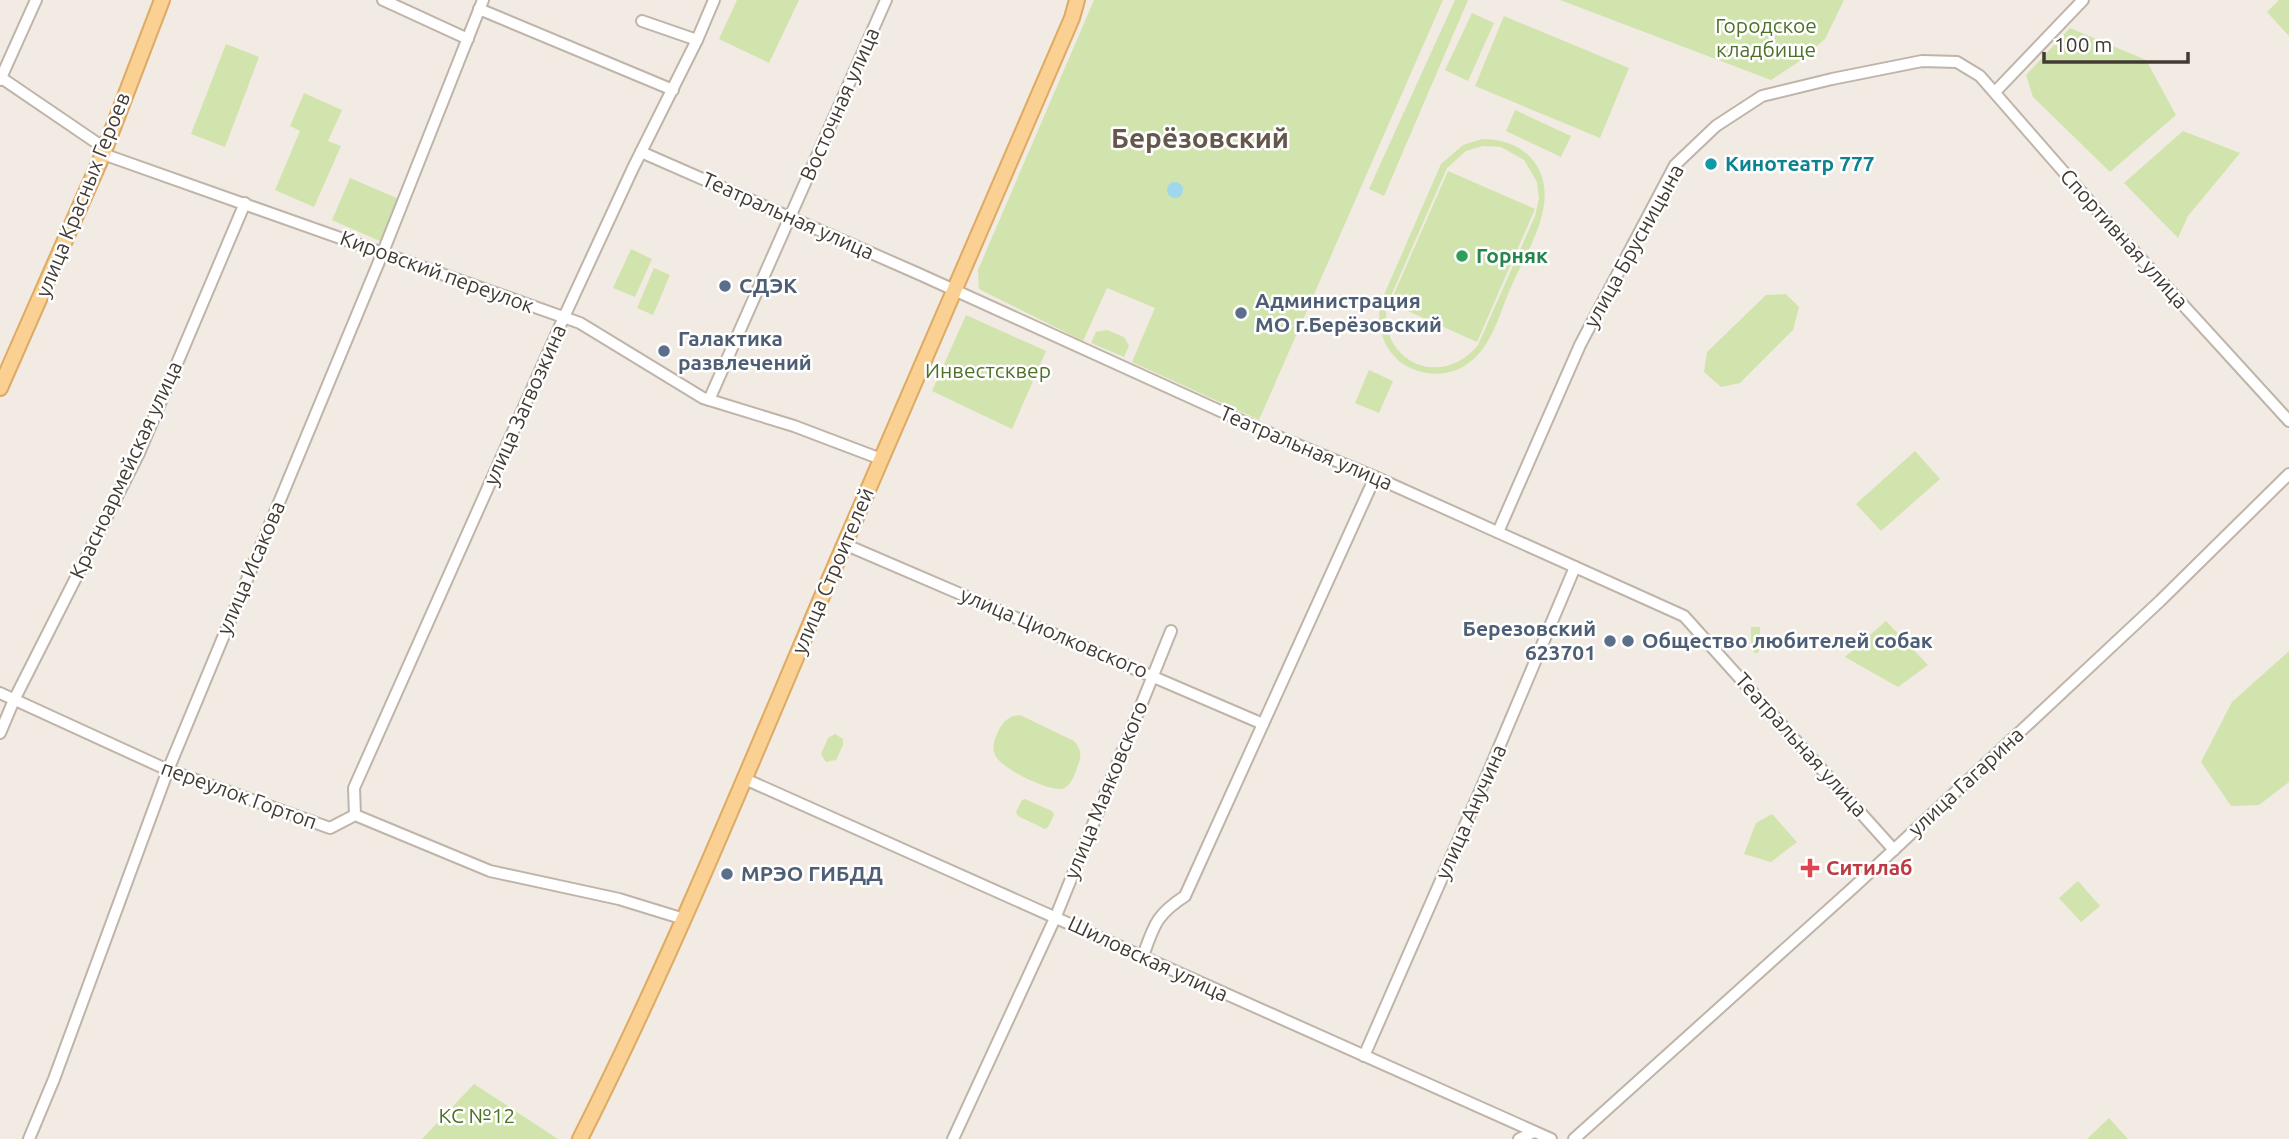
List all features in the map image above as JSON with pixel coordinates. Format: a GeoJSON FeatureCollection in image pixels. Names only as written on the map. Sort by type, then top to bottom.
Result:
{"type":"FeatureCollection","features":[{"type":"Feature","properties":{"kind":"main road","name":"улица Красных Героев"},"geometry":{"type":"LineString","coordinates":[[0,388],[103,154],[162,0]]}},
{"type":"Feature","properties":{"kind":"main road","name":"улица Строителей"},"geometry":{"type":"LineString","coordinates":[[580,1139],[634,1030],[684,919],[1062,42],[1077,0]]}},
{"type":"Feature","properties":{"kind":"street"},"geometry":{"type":"LineString","coordinates":[[1,78],[36,0]]}},
{"type":"Feature","properties":{"kind":"street"},"geometry":{"type":"LineString","coordinates":[[383,0],[468,39]]}},
{"type":"Feature","properties":{"kind":"street","name":"улица Загвозкина"},"geometry":{"type":"LineString","coordinates":[[355,815],[354,788],[564,317],[714,0]]}},
{"type":"Feature","properties":{"kind":"street","name":"Восточная улица"},"geometry":{"type":"LineString","coordinates":[[709,400],[886,0]]}},
{"type":"Feature","properties":{"kind":"street"},"geometry":{"type":"LineString","coordinates":[[1995,92],[2083,0]]}},
{"type":"Feature","properties":{"kind":"street"},"geometry":{"type":"LineString","coordinates":[[481,4],[673,90]]}},
{"type":"Feature","properties":{"kind":"street","name":"улица Исакова"},"geometry":{"type":"LineString","coordinates":[[29,1139],[54,1079],[167,770],[383,252],[481,4]]}},
{"type":"Feature","properties":{"kind":"street"},"geometry":{"type":"LineString","coordinates":[[642,22],[697,40]]}},
{"type":"Feature","properties":{"kind":"street","name":"улица Брусницына"},"geometry":{"type":"LineString","coordinates":[[1498,532],[1580,345],[1675,165],[1716,126],[1762,96],[1922,61],[1957,62]]}},
{"type":"Feature","properties":{"kind":"street","name":"Спортивная улица"},"geometry":{"type":"LineString","coordinates":[[1957,62],[1980,76],[1995,92],[2110,226],[2289,421]]}},
{"type":"Feature","properties":{"kind":"street","name":"Кировский переулок"},"geometry":{"type":"LineString","coordinates":[[1,78],[97,144],[103,154],[580,323],[642,363],[709,400],[794,426],[881,459]]}},
{"type":"Feature","properties":{"kind":"street","name":"Театральная улица"},"geometry":{"type":"LineString","coordinates":[[641,152],[1269,434],[1375,477],[1684,616],[1894,849]]}},
{"type":"Feature","properties":{"kind":"street","name":"Красноармейская улица"},"geometry":{"type":"LineString","coordinates":[[0,733],[14,700],[139,453],[245,203]]}},
{"type":"Feature","properties":{"kind":"street","name":"улица Гагарина"},"geometry":{"type":"LineString","coordinates":[[1574,1139],[1894,849],[2160,601],[2289,474]]}},
{"type":"Feature","properties":{"kind":"street"},"geometry":{"type":"LineString","coordinates":[[1143,956],[1155,922],[1185,896],[1375,477]]}},
{"type":"Feature","properties":{"kind":"street","name":"улица Циолковского"},"geometry":{"type":"LineString","coordinates":[[844,544],[1263,724]]}},
{"type":"Feature","properties":{"kind":"street","name":"улица Анучина"},"geometry":{"type":"LineString","coordinates":[[1364,1056],[1492,766],[1575,567]]}},
{"type":"Feature","properties":{"kind":"street","name":"улица Маяковского"},"geometry":{"type":"LineString","coordinates":[[953,1139],[1056,916],[1171,631]]}},
{"type":"Feature","properties":{"kind":"street","name":"переулок Гортоп"},"geometry":{"type":"LineString","coordinates":[[0,693],[167,770],[330,828],[355,815]]}},
{"type":"Feature","properties":{"kind":"street","name":"Шиловская улица"},"geometry":{"type":"LineString","coordinates":[[745,779],[1551,1139]]}},
{"type":"Feature","properties":{"kind":"street"},"geometry":{"type":"LineString","coordinates":[[355,815],[490,871],[619,899],[684,919]]}},
{"type":"Feature","properties":{"kind":"street"},"geometry":{"type":"LineString","coordinates":[[1519,1139],[1534,1132]]}},
{"type":"Feature","properties":{"kind":"green space"},"geometry":{"type":"Polygon","coordinates":[[[737,0],[799,0],[769,63],[719,39],[737,0]]]}},
{"type":"Feature","properties":{"kind":"green space"},"geometry":{"type":"Polygon","coordinates":[[[1094,0],[1443,0],[1259,420],[1132,362],[1155,308],[1107,288],[1083,341],[979,289],[978,270],[1094,0]]]}},
{"type":"Feature","properties":{"kind":"green space"},"geometry":{"type":"Polygon","coordinates":[[[1455,0],[1468,0],[1384,196],[1369,189],[1455,0]]]}},
{"type":"Feature","properties":{"kind":"green space","name":"Городское кладбище"},"geometry":{"type":"Polygon","coordinates":[[[1560,0],[1844,0],[1825,39],[1797,63],[1771,80],[1560,0]]]}},
{"type":"Feature","properties":{"kind":"green space"},"geometry":{"type":"Polygon","coordinates":[[[2279,0],[2289,0],[2289,36],[2267,12],[2279,0]]]}},
{"type":"Feature","properties":{"kind":"green space"},"geometry":{"type":"Polygon","coordinates":[[[1472,13],[1494,23],[1468,81],[1445,70],[1472,13]]]}},
{"type":"Feature","properties":{"kind":"green space"},"geometry":{"type":"Polygon","coordinates":[[[1504,16],[1629,68],[1600,138],[1475,86],[1504,16]]]}},
{"type":"Feature","properties":{"kind":"green space"},"geometry":{"type":"Polygon","coordinates":[[[2070,28],[2146,60],[2176,115],[2110,172],[2033,97],[2026,75],[2070,28]]]}},
{"type":"Feature","properties":{"kind":"green space"},"geometry":{"type":"Polygon","coordinates":[[[226,44],[259,57],[225,147],[191,134],[226,44]]]}},
{"type":"Feature","properties":{"kind":"green space"},"geometry":{"type":"Polygon","coordinates":[[[304,93],[342,110],[328,141],[341,146],[314,207],[275,190],[300,131],[290,126],[304,93]]]}},
{"type":"Feature","properties":{"kind":"green space"},"geometry":{"type":"Polygon","coordinates":[[[1515,110],[1571,136],[1561,157],[1506,131],[1515,110]]]}},
{"type":"Feature","properties":{"kind":"green space"},"geometry":{"type":"Polygon","coordinates":[[[2183,131],[2240,153],[2188,216],[2178,238],[2124,183],[2183,131]]]}},
{"type":"Feature","properties":{"kind":"green space"},"geometry":{"type":"Polygon","coordinates":[[[1482,139],[1496,140],[1509,143],[1526,153],[1541,173],[1544,206],[1533,240],[1484,347],[1470,362],[1454,371],[1426,373],[1408,367],[1389,350],[1380,328],[1380,304],[1441,164],[1463,145],[1482,139]],[[1483,146],[1466,151],[1447,168],[1387,305],[1387,325],[1392,342],[1402,355],[1416,363],[1431,367],[1447,366],[1463,359],[1478,345],[1535,216],[1539,199],[1537,182],[1524,160],[1501,147],[1483,146]]]}},
{"type":"Feature","properties":{"kind":"green space","name":"Горняк"},"geometry":{"type":"Polygon","coordinates":[[[1448,171],[1535,209],[1477,342],[1390,303],[1448,171]]]}},
{"type":"Feature","properties":{"kind":"green space"},"geometry":{"type":"Polygon","coordinates":[[[350,178],[399,199],[382,242],[332,220],[350,178]]]}},
{"type":"Feature","properties":{"kind":"green space"},"geometry":{"type":"Polygon","coordinates":[[[631,249],[652,259],[635,297],[613,288],[631,249]]]}},
{"type":"Feature","properties":{"kind":"green space"},"geometry":{"type":"Polygon","coordinates":[[[654,268],[670,275],[653,315],[637,308],[654,268]]]}},
{"type":"Feature","properties":{"kind":"green space"},"geometry":{"type":"Polygon","coordinates":[[[1786,294],[1799,307],[1793,330],[1740,383],[1721,387],[1704,372],[1707,352],[1766,295],[1786,294]]]}},
{"type":"Feature","properties":{"kind":"green space","name":"Инвестсквер"},"geometry":{"type":"Polygon","coordinates":[[[966,315],[1046,351],[1012,429],[932,391],[966,315]]]}},
{"type":"Feature","properties":{"kind":"green space"},"geometry":{"type":"Polygon","coordinates":[[[1107,330],[1124,337],[1129,346],[1124,357],[1091,343],[1096,332],[1107,330]]]}},
{"type":"Feature","properties":{"kind":"green space"},"geometry":{"type":"Polygon","coordinates":[[[1369,370],[1393,381],[1379,413],[1355,403],[1369,370]]]}},
{"type":"Feature","properties":{"kind":"green space"},"geometry":{"type":"Polygon","coordinates":[[[1915,451],[1940,479],[1881,531],[1856,504],[1915,451]]]}},
{"type":"Feature","properties":{"kind":"green space"},"geometry":{"type":"Polygon","coordinates":[[[1886,621],[1928,665],[1898,687],[1845,657],[1886,621]]]}},
{"type":"Feature","properties":{"kind":"green space"},"geometry":{"type":"Polygon","coordinates":[[[1751,627],[1760,627],[1760,650],[1756,654],[1751,649],[1751,627]]]}},
{"type":"Feature","properties":{"kind":"green space"},"geometry":{"type":"Polygon","coordinates":[[[2289,651],[2289,782],[2259,805],[2231,806],[2201,762],[2232,702],[2289,651]]]}},
{"type":"Feature","properties":{"kind":"green space"},"geometry":{"type":"Polygon","coordinates":[[[1020,715],[1074,741],[1078,747],[1079,761],[1075,774],[1064,788],[1049,787],[1027,779],[1006,766],[995,755],[994,744],[1001,727],[1008,719],[1020,715]]]}},
{"type":"Feature","properties":{"kind":"green space"},"geometry":{"type":"Polygon","coordinates":[[[835,734],[843,739],[843,745],[836,760],[826,762],[821,754],[828,738],[835,734]]]}},
{"type":"Feature","properties":{"kind":"green space"},"geometry":{"type":"Polygon","coordinates":[[[1025,799],[1052,811],[1054,815],[1048,827],[1045,829],[1018,816],[1016,812],[1025,799]]]}},
{"type":"Feature","properties":{"kind":"green space"},"geometry":{"type":"Polygon","coordinates":[[[1772,814],[1797,842],[1771,862],[1744,854],[1756,823],[1772,814]]]}},
{"type":"Feature","properties":{"kind":"green space"},"geometry":{"type":"Polygon","coordinates":[[[2078,881],[2100,906],[2081,922],[2059,898],[2078,881]]]}},
{"type":"Feature","properties":{"kind":"green space","name":"КС №12"},"geometry":{"type":"Polygon","coordinates":[[[474,1084],[558,1139],[422,1139],[474,1084]]]}},
{"type":"Feature","properties":{"kind":"green space"},"geometry":{"type":"Polygon","coordinates":[[[2109,1118],[2128,1139],[2087,1139],[2109,1118]]]}},
{"type":"Feature","properties":{"kind":"water"},"geometry":{"type":"Polygon","coordinates":[[[1175,182],[1183,190],[1175,198],[1167,190],[1175,182]]]}},
{"type":"Feature","properties":{"kind":"place","name":"Кинотеатр 777"},"geometry":{"type":"Point","coordinates":[1711,164]}},
{"type":"Feature","properties":{"kind":"place","name":"Горняк"},"geometry":{"type":"Point","coordinates":[1462,256]}},
{"type":"Feature","properties":{"kind":"place","name":"СДЭК"},"geometry":{"type":"Point","coordinates":[725,286]}},
{"type":"Feature","properties":{"kind":"place","name":"Администрация МО г.Берёзовский"},"geometry":{"type":"Point","coordinates":[1241,313]}},
{"type":"Feature","properties":{"kind":"place","name":"Галактика развлечений"},"geometry":{"type":"Point","coordinates":[664,351]}},
{"type":"Feature","properties":{"kind":"place","name":"Березовский 623701"},"geometry":{"type":"Point","coordinates":[1610,641]}},
{"type":"Feature","properties":{"kind":"place","name":"Общество любителей собак"},"geometry":{"type":"Point","coordinates":[1628,641]}},
{"type":"Feature","properties":{"kind":"place","name":"Ситилаб"},"geometry":{"type":"Point","coordinates":[1810,868]}},
{"type":"Feature","properties":{"kind":"place","name":"МРЭО ГИБДД"},"geometry":{"type":"Point","coordinates":[727,874]}},
{"type":"Feature","properties":{"kind":"district","name":"Берёзовский"},"geometry":{"type":"Point","coordinates":[1200,138]}}]}
